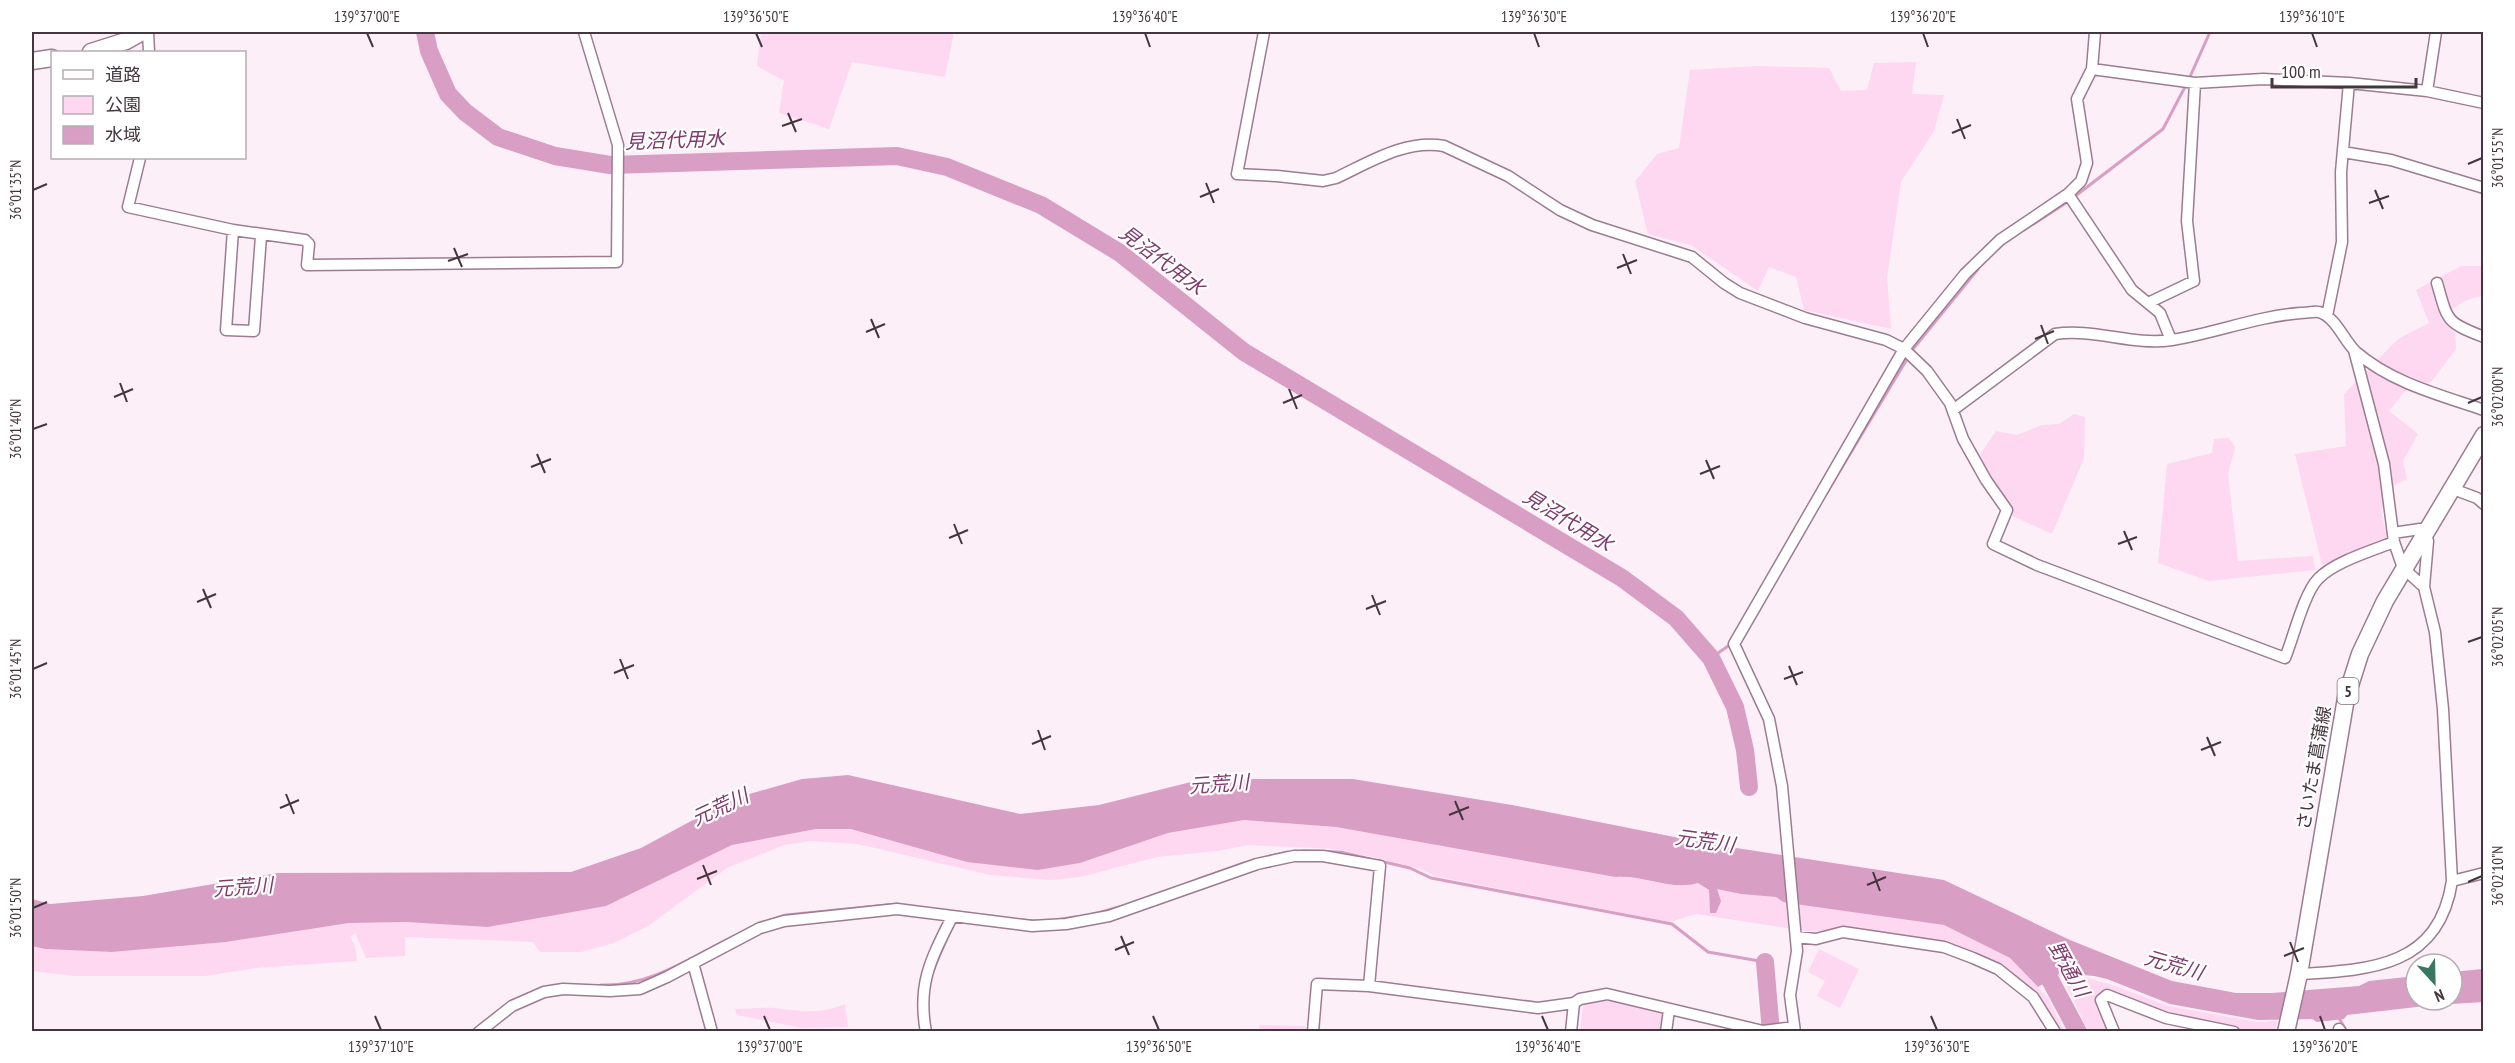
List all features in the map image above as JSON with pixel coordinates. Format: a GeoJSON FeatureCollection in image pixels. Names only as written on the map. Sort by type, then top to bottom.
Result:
{"type":"FeatureCollection","features":[{"type":"Feature","properties":{"kind":"main road"},"geometry":{"type":"LineString","coordinates":[[94,51],[126,41],[142,32]]}},
{"type":"Feature","properties":{"kind":"main road"},"geometry":{"type":"LineString","coordinates":[[32,61],[51,58]]}},
{"type":"Feature","properties":{"kind":"main road","name":"さいたま菖蒲線"},"geometry":{"type":"LineString","coordinates":[[2286,1032],[2299,976],[2346,698],[2372,627],[2403,568],[2484,435]]}},
{"type":"Feature","properties":{"kind":"street"},"geometry":{"type":"LineString","coordinates":[[148,32],[149,51]]}},
{"type":"Feature","properties":{"kind":"street"},"geometry":{"type":"LineString","coordinates":[[140,159],[128,207],[261,236],[305,240],[309,244],[307,265],[617,262],[619,172],[617,139],[584,32]]}},
{"type":"Feature","properties":{"kind":"street"},"geometry":{"type":"LineString","coordinates":[[1264,32],[1237,174],[1323,181],[1336,178],[1411,145],[1444,146],[1508,176],[1560,210],[1592,225],[1692,257],[1724,284],[1740,293],[1804,318],[1886,340],[1904,349],[1927,371],[1950,403],[1969,450],[2007,510],[1993,544],[2037,565],[2285,658],[2310,591],[2317,580],[2330,570],[2393,537],[2420,529],[2425,532],[2428,541],[2424,587],[2435,632],[2443,709],[2451,881],[2448,902],[2432,932],[2416,950],[2390,963],[2368,969],[2299,976]]}},
{"type":"Feature","properties":{"kind":"street"},"geometry":{"type":"LineString","coordinates":[[1313,1032],[1317,984],[1369,986],[1538,1008],[1574,1003],[1580,999],[1607,994],[1631,998],[1750,1030],[1763,1032],[1794,1029],[1790,995],[1796,962],[1795,934],[1782,786],[1769,719],[1734,644],[1904,349],[1965,274],[2000,240],[2068,194],[2081,181],[2087,163],[2076,105],[2078,93],[2092,69],[2095,32]]}},
{"type":"Feature","properties":{"kind":"street"},"geometry":{"type":"LineString","coordinates":[[2427,91],[2436,32]]}},
{"type":"Feature","properties":{"kind":"street"},"geometry":{"type":"LineString","coordinates":[[2092,69],[2195,83],[2263,79],[2349,83],[2427,91],[2484,103]]}},
{"type":"Feature","properties":{"kind":"street"},"geometry":{"type":"LineString","coordinates":[[2148,303],[2194,281],[2187,221],[2195,83]]}},
{"type":"Feature","properties":{"kind":"street"},"geometry":{"type":"LineString","coordinates":[[2327,316],[2342,242],[2343,152],[2349,83]]}},
{"type":"Feature","properties":{"kind":"street"},"geometry":{"type":"LineString","coordinates":[[2343,152],[2391,160],[2484,188]]}},
{"type":"Feature","properties":{"kind":"street"},"geometry":{"type":"LineString","coordinates":[[2068,194],[2132,290],[2160,313],[2171,340]]}},
{"type":"Feature","properties":{"kind":"street"},"geometry":{"type":"LineString","coordinates":[[233,230],[225,330],[254,331],[261,236]]}},
{"type":"Feature","properties":{"kind":"street"},"geometry":{"type":"LineString","coordinates":[[2437,283],[2449,318],[2456,326],[2484,337]]}},
{"type":"Feature","properties":{"kind":"street"},"geometry":{"type":"LineString","coordinates":[[1953,411],[2055,334],[2075,331],[2152,342],[2171,340],[2286,314],[2318,312],[2327,316],[2354,350],[2377,368],[2409,384],[2484,410]]}},
{"type":"Feature","properties":{"kind":"street"},"geometry":{"type":"LineString","coordinates":[[2354,350],[2384,464],[2393,537],[2403,568],[2424,587]]}},
{"type":"Feature","properties":{"kind":"street"},"geometry":{"type":"LineString","coordinates":[[2453,489],[2477,498],[2484,504]]}},
{"type":"Feature","properties":{"kind":"street"},"geometry":{"type":"LineString","coordinates":[[479,1032],[512,1006],[544,992],[563,989],[640,989],[760,928],[784,921],[897,909],[1032,926],[1066,924],[1109,916],[1257,864],[1294,856],[1349,858],[1380,866],[1369,986]]}},
{"type":"Feature","properties":{"kind":"street"},"geometry":{"type":"LineString","coordinates":[[2451,881],[2484,873]]}},
{"type":"Feature","properties":{"kind":"street"},"geometry":{"type":"LineString","coordinates":[[926,1032],[922,1006],[923,985],[928,963],[952,917]]}},
{"type":"Feature","properties":{"kind":"street"},"geometry":{"type":"LineString","coordinates":[[1795,934],[1816,939],[1843,932],[1944,947],[1998,969],[2033,997],[2055,1032]]}},
{"type":"Feature","properties":{"kind":"street"},"geometry":{"type":"LineString","coordinates":[[693,963],[712,1032]]}},
{"type":"Feature","properties":{"kind":"street"},"geometry":{"type":"LineString","coordinates":[[2115,1032],[2101,1000],[2107,995],[2166,1018],[2234,1032]]}},
{"type":"Feature","properties":{"kind":"street"},"geometry":{"type":"LineString","coordinates":[[1571,1032],[1574,1003]]}},
{"type":"Feature","properties":{"kind":"street"},"geometry":{"type":"LineString","coordinates":[[1666,1032],[1669,1010]]}},
{"type":"Feature","properties":{"kind":"green space"},"geometry":{"type":"Polygon","coordinates":[[[761,32],[954,32],[945,77],[852,62],[829,129],[779,113],[784,81],[757,66],[761,32]]]}},
{"type":"Feature","properties":{"kind":"green space"},"geometry":{"type":"Polygon","coordinates":[[[1916,62],[1912,94],[1944,95],[1934,131],[1901,182],[1887,278],[1891,329],[1804,310],[1796,277],[1769,267],[1758,291],[1691,245],[1648,234],[1635,181],[1657,154],[1679,148],[1690,70],[1757,66],[1829,68],[1841,91],[1867,90],[1874,63],[1916,62]]]}},
{"type":"Feature","properties":{"kind":"green space"},"geometry":{"type":"Polygon","coordinates":[[[2461,266],[2483,266],[2483,296],[2465,301],[2440,317],[2455,333],[2456,349],[2431,382],[2404,392],[2389,411],[2418,434],[2403,461],[2407,479],[2392,486],[2381,510],[2387,538],[2322,565],[2295,454],[2346,446],[2344,394],[2398,339],[2429,323],[2416,290],[2461,266]]]}},
{"type":"Feature","properties":{"kind":"green space"},"geometry":{"type":"Polygon","coordinates":[[[2074,414],[2085,417],[2084,458],[2052,534],[2011,515],[1980,455],[1996,431],[2017,435],[2042,425],[2059,424],[2074,414]]]}},
{"type":"Feature","properties":{"kind":"green space"},"geometry":{"type":"Polygon","coordinates":[[[2229,438],[2235,447],[2228,474],[2238,561],[2313,556],[2315,570],[2209,581],[2158,563],[2167,464],[2212,453],[2214,439],[2229,438]]]}},
{"type":"Feature","properties":{"kind":"green space"},"geometry":{"type":"Polygon","coordinates":[[[1244,820],[1336,827],[1614,877],[1677,885],[1698,883],[1709,889],[1710,913],[1719,898],[1716,888],[1741,894],[1776,897],[1783,902],[1944,925],[2010,958],[2048,998],[2064,1031],[2058,1031],[2037,996],[1947,946],[1829,931],[1805,931],[1696,914],[1670,922],[1435,876],[1418,868],[1338,849],[1249,845],[1217,851],[1157,857],[1080,877],[1051,880],[990,875],[858,844],[810,841],[784,845],[727,868],[648,926],[614,943],[581,952],[540,952],[533,942],[405,937],[405,956],[366,958],[355,933],[350,937],[355,946],[357,961],[256,968],[205,976],[75,976],[32,971],[32,946],[45,949],[112,952],[226,942],[349,923],[407,922],[573,911],[606,906],[732,845],[816,829],[851,829],[1038,870],[1080,863],[1168,833],[1244,820]]]}},
{"type":"Feature","properties":{"kind":"green space"},"geometry":{"type":"Polygon","coordinates":[[[1819,949],[1859,969],[1840,1008],[1817,996],[1825,981],[1808,972],[1819,949]]]}},
{"type":"Feature","properties":{"kind":"green space"},"geometry":{"type":"Polygon","coordinates":[[[2060,970],[2113,985],[2168,1006],[2257,1022],[2277,1021],[2276,1031],[2209,1024],[2166,1015],[2101,996],[2112,1031],[2088,1031],[2065,982],[2058,975],[2060,970]]]}},
{"type":"Feature","properties":{"kind":"green space"},"geometry":{"type":"Polygon","coordinates":[[[1616,1000],[1663,1012],[1665,1017],[1663,1031],[1580,1032],[1583,1005],[1616,1000]]]}},
{"type":"Feature","properties":{"kind":"green space"},"geometry":{"type":"Polygon","coordinates":[[[845,1004],[848,1027],[802,1028],[737,1015],[735,1009],[769,1008],[818,1011],[845,1004]]]}},
{"type":"Feature","properties":{"kind":"green space"},"geometry":{"type":"Polygon","coordinates":[[[1259,1025],[1306,1026],[1306,1031],[1260,1031],[1259,1025]]]}},
{"type":"Feature","properties":{"kind":"water","name":"元荒川"},"geometry":{"type":"Polygon","coordinates":[[[848,775],[1020,814],[1099,805],[1203,779],[1353,779],[1512,805],[1710,844],[1944,880],[2070,940],[2172,981],[2236,993],[2272,993],[2359,986],[2369,981],[2404,977],[2404,1008],[2347,1015],[2344,1019],[2317,1022],[2312,1019],[2258,1020],[2170,1004],[2107,979],[2072,974],[2061,970],[2058,975],[2038,987],[2010,958],[1944,925],[1783,902],[1776,897],[1717,889],[1721,901],[1716,913],[1710,913],[1709,890],[1698,883],[1677,885],[1615,877],[1336,827],[1244,820],[1168,833],[1080,863],[1038,870],[967,862],[851,829],[816,829],[732,845],[606,906],[488,927],[407,922],[349,923],[226,942],[112,952],[45,949],[32,946],[32,899],[50,904],[143,896],[278,873],[571,872],[641,848],[732,799],[802,779],[848,775]]]}},
{"type":"Feature","properties":{"kind":"water"},"geometry":{"type":"Polygon","coordinates":[[[2483,969],[2484,1002],[2464,1003],[2464,971],[2483,969]]]}},
{"type":"Feature","properties":{"kind":"waterway","name":"見沼代用水"},"geometry":{"type":"LineString","coordinates":[[425,32],[429,51],[448,94],[465,112],[498,137],[555,156],[610,165],[897,156],[947,167],[1041,205],[1120,253],[1244,352],[1622,578],[1676,618],[1711,658],[1735,707],[1745,750],[1749,787]]}},
{"type":"Feature","properties":{"kind":"waterway"},"geometry":{"type":"LineString","coordinates":[[2189,79],[2210,32]]}},
{"type":"Feature","properties":{"kind":"waterway"},"geometry":{"type":"LineString","coordinates":[[2074,197],[2163,129],[2186,85]]}},
{"type":"Feature","properties":{"kind":"waterway"},"geometry":{"type":"LineString","coordinates":[[2024,230],[2069,201]]}},
{"type":"Feature","properties":{"kind":"waterway"},"geometry":{"type":"LineString","coordinates":[[1826,494],[1913,349],[1978,269]]}},
{"type":"Feature","properties":{"kind":"waterway","name":"見沼代用水"},"geometry":{"type":"LineString","coordinates":[[1244,352],[1622,578],[1676,618],[1711,658],[1735,707],[1745,750],[1749,787]]}},
{"type":"Feature","properties":{"kind":"waterway"},"geometry":{"type":"LineString","coordinates":[[1711,658],[1731,644]]}},
{"type":"Feature","properties":{"kind":"waterway"},"geometry":{"type":"LineString","coordinates":[[1303,851],[1341,852],[1370,859]]}},
{"type":"Feature","properties":{"kind":"waterway"},"geometry":{"type":"LineString","coordinates":[[1270,856],[1287,852]]}},
{"type":"Feature","properties":{"kind":"waterway"},"geometry":{"type":"LineString","coordinates":[[1380,861],[1410,868],[1431,878],[1672,924],[1708,952],[1765,962]]}},
{"type":"Feature","properties":{"kind":"waterway"},"geometry":{"type":"LineString","coordinates":[[1199,879],[1244,863]]}},
{"type":"Feature","properties":{"kind":"waterway"},"geometry":{"type":"LineString","coordinates":[[761,923],[786,915],[897,904]]}},
{"type":"Feature","properties":{"kind":"waterway"},"geometry":{"type":"LineString","coordinates":[[1094,914],[1119,907]]}},
{"type":"Feature","properties":{"kind":"waterway"},"geometry":{"type":"LineString","coordinates":[[1055,920],[1075,917]]}},
{"type":"Feature","properties":{"kind":"waterway"},"geometry":{"type":"LineString","coordinates":[[1022,920],[1037,921]]}},
{"type":"Feature","properties":{"kind":"waterway"},"geometry":{"type":"LineString","coordinates":[[601,985],[619,984],[653,976],[734,936]]}},
{"type":"Feature","properties":{"kind":"waterway","name":"野通川"},"geometry":{"type":"LineString","coordinates":[[2039,959],[2078,1032]]}},
{"type":"Feature","properties":{"kind":"waterway","name":"見沼代用水"},"geometry":{"type":"LineString","coordinates":[[1765,962],[1771,1032]]}},
{"type":"Feature","properties":{"kind":"waterway"},"geometry":{"type":"LineString","coordinates":[[471,1032],[513,1000]]}},
{"type":"Feature","properties":{"kind":"waterway"},"geometry":{"type":"LineString","coordinates":[[2339,1018],[2347,1032]]}}]}
